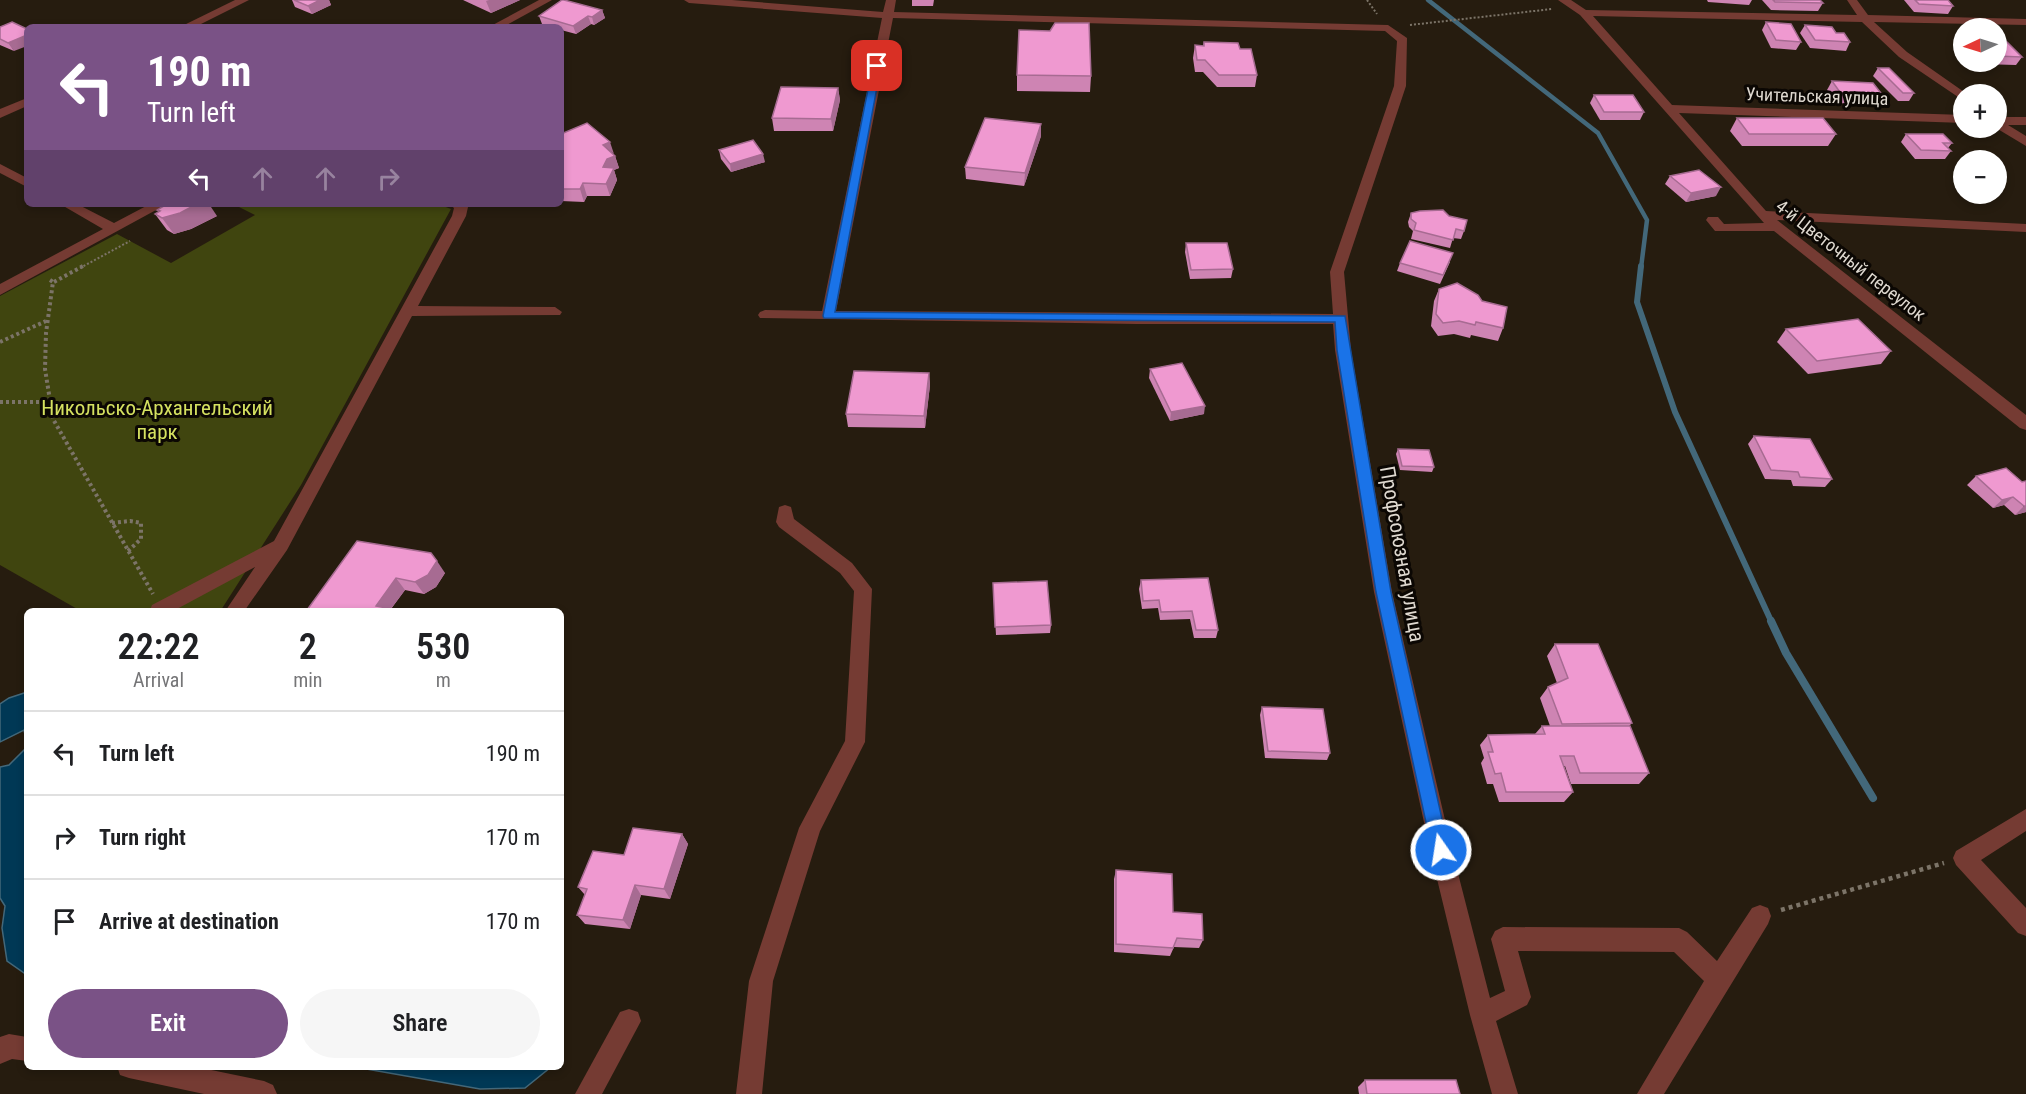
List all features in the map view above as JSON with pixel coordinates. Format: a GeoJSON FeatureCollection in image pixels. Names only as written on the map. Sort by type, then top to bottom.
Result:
{"type":"FeatureCollection","features":[{"type":"Feature","properties":{"kind":"street"},"geometry":{"type":"LineString","coordinates":[[192,24],[244,0]]}},
{"type":"Feature","properties":{"kind":"street"},"geometry":{"type":"LineString","coordinates":[[501,24],[547,0]]}},
{"type":"Feature","properties":{"kind":"street"},"geometry":{"type":"LineString","coordinates":[[689,0],[886,18],[1388,28]]}},
{"type":"Feature","properties":{"kind":"street"},"geometry":{"type":"LineString","coordinates":[[828,316],[891,0]]}},
{"type":"Feature","properties":{"kind":"street"},"geometry":{"type":"LineString","coordinates":[[1563,0],[1584,13],[2026,22]]}},
{"type":"Feature","properties":{"kind":"street"},"geometry":{"type":"LineString","coordinates":[[1852,0],[1863,19],[1880,35],[1953,90]]}},
{"type":"Feature","properties":{"kind":"street","name":"4-й Цветочный переулок"},"geometry":{"type":"LineString","coordinates":[[1584,13],[1762,215],[2026,424]]}},
{"type":"Feature","properties":{"kind":"street","name":"Профсоюзная улица"},"geometry":{"type":"LineString","coordinates":[[1388,28],[1403,40],[1400,86],[1337,272],[1343,350],[1383,592],[1441,850],[1482,1015],[1505,1094]]}},
{"type":"Feature","properties":{"kind":"street"},"geometry":{"type":"LineString","coordinates":[[0,114],[24,103]]}},
{"type":"Feature","properties":{"kind":"street","name":"Учительская улица"},"geometry":{"type":"LineString","coordinates":[[1669,109],[1953,119]]}},
{"type":"Feature","properties":{"kind":"street"},"geometry":{"type":"LineString","coordinates":[[2007,122],[2026,121]]}},
{"type":"Feature","properties":{"kind":"street"},"geometry":{"type":"LineString","coordinates":[[2007,129],[2026,142]]}},
{"type":"Feature","properties":{"kind":"street"},"geometry":{"type":"LineString","coordinates":[[0,168],[24,181]]}},
{"type":"Feature","properties":{"kind":"street"},"geometry":{"type":"LineString","coordinates":[[73,207],[125,232]]}},
{"type":"Feature","properties":{"kind":"street"},"geometry":{"type":"LineString","coordinates":[[0,290],[36,271],[125,232],[156,207]]}},
{"type":"Feature","properties":{"kind":"street"},"geometry":{"type":"LineString","coordinates":[[236,608],[281,545],[410,310],[459,216],[461,207]]}},
{"type":"Feature","properties":{"kind":"street"},"geometry":{"type":"LineString","coordinates":[[1762,215],[2026,228]]}},
{"type":"Feature","properties":{"kind":"street"},"geometry":{"type":"LineString","coordinates":[[1713,220],[1720,228],[1776,227]]}},
{"type":"Feature","properties":{"kind":"street"},"geometry":{"type":"LineString","coordinates":[[410,310],[555,312]]}},
{"type":"Feature","properties":{"kind":"street"},"geometry":{"type":"LineString","coordinates":[[765,315],[1341,319]]}},
{"type":"Feature","properties":{"kind":"street"},"geometry":{"type":"LineString","coordinates":[[749,1094],[761,981],[810,828],[855,742],[863,589],[846,568],[785,522],[785,512]]}},
{"type":"Feature","properties":{"kind":"street"},"geometry":{"type":"LineString","coordinates":[[164,608],[281,545]]}},
{"type":"Feature","properties":{"kind":"street"},"geometry":{"type":"LineString","coordinates":[[2026,819],[1958,859],[2026,925]]}},
{"type":"Feature","properties":{"kind":"street"},"geometry":{"type":"LineString","coordinates":[[1650,1094],[1760,916]]}},
{"type":"Feature","properties":{"kind":"street"},"geometry":{"type":"LineString","coordinates":[[1482,1015],[1519,997],[1503,939],[1679,940],[1719,979]]}},
{"type":"Feature","properties":{"kind":"street"},"geometry":{"type":"LineString","coordinates":[[588,1094],[629,1022]]}},
{"type":"Feature","properties":{"kind":"street"},"geometry":{"type":"LineString","coordinates":[[0,1052],[9,1046],[24,1048]]}},
{"type":"Feature","properties":{"kind":"street"},"geometry":{"type":"LineString","coordinates":[[166,1070],[203,1074],[264,1094]]}},
{"type":"Feature","properties":{"kind":"path"},"geometry":{"type":"LineString","coordinates":[[1388,28],[1547,9],[1584,13]]}},
{"type":"Feature","properties":{"kind":"path"},"geometry":{"type":"LineString","coordinates":[[125,232],[53,282],[46,321],[48,402],[53,419],[159,608]]}},
{"type":"Feature","properties":{"kind":"path"},"geometry":{"type":"LineString","coordinates":[[36,271],[53,282]]}},
{"type":"Feature","properties":{"kind":"path"},"geometry":{"type":"LineString","coordinates":[[0,342],[46,321]]}},
{"type":"Feature","properties":{"kind":"path"},"geometry":{"type":"LineString","coordinates":[[0,402],[48,402]]}},
{"type":"Feature","properties":{"kind":"path"},"geometry":{"type":"LineString","coordinates":[[112,523],[130,521],[141,523],[141,539],[128,550]]}},
{"type":"Feature","properties":{"kind":"path"},"geometry":{"type":"LineString","coordinates":[[1760,916],[1958,859]]}},
{"type":"Feature","properties":{"kind":"green space","name":"Никольско-Архангельский парк"},"geometry":{"type":"Polygon","coordinates":[[[239,207],[446,207],[451,209],[301,485],[222,608],[75,608],[0,565],[0,296],[117,234],[171,263],[255,215],[239,207]]]}},
{"type":"Feature","properties":{"kind":"water"},"geometry":{"type":"Polygon","coordinates":[[[24,693],[24,730],[0,742],[0,704],[24,693]]]}},
{"type":"Feature","properties":{"kind":"water"},"geometry":{"type":"Polygon","coordinates":[[[24,750],[24,973],[7,961],[2,928],[5,906],[0,898],[0,767],[9,765],[24,750]]]}},
{"type":"Feature","properties":{"kind":"water"},"geometry":{"type":"Polygon","coordinates":[[[372,1070],[547,1070],[525,1088],[480,1089],[372,1070]]]}},
{"type":"Feature","properties":{"kind":"building"},"geometry":{"type":"Polygon","coordinates":[[[294,0],[320,0],[308,6],[294,0]]]}},
{"type":"Feature","properties":{"kind":"building"},"geometry":{"type":"Polygon","coordinates":[[[562,0],[602,10],[573,26],[539,16],[562,0]]]}},
{"type":"Feature","properties":{"kind":"building"},"geometry":{"type":"Polygon","coordinates":[[[1773,0],[1820,0],[1823,3],[1775,2],[1773,0]]]}},
{"type":"Feature","properties":{"kind":"building"},"geometry":{"type":"Polygon","coordinates":[[[1915,0],[1948,0],[1953,6],[1919,4],[1915,0]]]}},
{"type":"Feature","properties":{"kind":"building"},"geometry":{"type":"Polygon","coordinates":[[[12,22],[24,28],[24,36],[8,43],[0,39],[0,27],[12,22]]]}},
{"type":"Feature","properties":{"kind":"building"},"geometry":{"type":"Polygon","coordinates":[[[1766,22],[1791,24],[1801,42],[1776,40],[1766,22]]]}},
{"type":"Feature","properties":{"kind":"building"},"geometry":{"type":"Polygon","coordinates":[[[1055,23],[1089,23],[1091,76],[1017,75],[1019,30],[1050,31],[1055,23]]]}},
{"type":"Feature","properties":{"kind":"building"},"geometry":{"type":"Polygon","coordinates":[[[1805,25],[1832,27],[1836,33],[1844,33],[1850,42],[1815,40],[1805,25]]]}},
{"type":"Feature","properties":{"kind":"building"},"geometry":{"type":"Polygon","coordinates":[[[1204,42],[1238,43],[1240,49],[1251,49],[1257,75],[1219,75],[1205,60],[1197,60],[1195,45],[1204,46],[1204,42]]]}},
{"type":"Feature","properties":{"kind":"building"},"geometry":{"type":"Polygon","coordinates":[[[2007,42],[2022,57],[2007,56],[2007,42]]]}},
{"type":"Feature","properties":{"kind":"building"},"geometry":{"type":"Polygon","coordinates":[[[1878,68],[1889,68],[1914,93],[1903,93],[1878,68]]]}},
{"type":"Feature","properties":{"kind":"building"},"geometry":{"type":"Polygon","coordinates":[[[1832,81],[1873,83],[1884,97],[1842,95],[1832,81]]]}},
{"type":"Feature","properties":{"kind":"building"},"geometry":{"type":"Polygon","coordinates":[[[781,87],[838,88],[831,119],[772,118],[781,87]]]}},
{"type":"Feature","properties":{"kind":"building"},"geometry":{"type":"Polygon","coordinates":[[[1594,95],[1633,95],[1644,112],[1604,112],[1594,95]]]}},
{"type":"Feature","properties":{"kind":"building"},"geometry":{"type":"Polygon","coordinates":[[[985,118],[1041,124],[1025,173],[965,167],[985,118]]]}},
{"type":"Feature","properties":{"kind":"building"},"geometry":{"type":"Polygon","coordinates":[[[1737,118],[1823,118],[1836,134],[1749,134],[1737,118]]]}},
{"type":"Feature","properties":{"kind":"building"},"geometry":{"type":"Polygon","coordinates":[[[587,123],[610,142],[603,145],[615,156],[607,159],[603,167],[614,168],[606,184],[583,183],[580,189],[564,189],[564,133],[587,123]]]}},
{"type":"Feature","properties":{"kind":"building"},"geometry":{"type":"Polygon","coordinates":[[[1906,134],[1943,134],[1952,143],[1943,143],[1951,151],[1921,150],[1906,134]]]}},
{"type":"Feature","properties":{"kind":"building"},"geometry":{"type":"Polygon","coordinates":[[[753,140],[763,154],[730,164],[719,150],[753,140]]]}},
{"type":"Feature","properties":{"kind":"building"},"geometry":{"type":"Polygon","coordinates":[[[1699,170],[1721,187],[1691,193],[1670,176],[1699,170]]]}},
{"type":"Feature","properties":{"kind":"building"},"geometry":{"type":"Polygon","coordinates":[[[162,207],[191,207],[162,218],[155,214],[160,211],[157,210],[162,207]]]}},
{"type":"Feature","properties":{"kind":"building"},"geometry":{"type":"Polygon","coordinates":[[[1443,210],[1449,216],[1467,220],[1464,231],[1456,229],[1453,240],[1414,230],[1416,223],[1411,219],[1411,213],[1443,210]]]}},
{"type":"Feature","properties":{"kind":"building"},"geometry":{"type":"Polygon","coordinates":[[[1410,241],[1453,253],[1443,275],[1400,263],[1410,241]]]}},
{"type":"Feature","properties":{"kind":"building"},"geometry":{"type":"Polygon","coordinates":[[[1186,243],[1227,243],[1233,269],[1191,270],[1186,243]]]}},
{"type":"Feature","properties":{"kind":"building"},"geometry":{"type":"Polygon","coordinates":[[[1457,283],[1478,295],[1482,301],[1507,307],[1503,328],[1476,322],[1475,325],[1459,321],[1443,323],[1436,314],[1439,289],[1457,283]]]}},
{"type":"Feature","properties":{"kind":"building"},"geometry":{"type":"Polygon","coordinates":[[[1858,319],[1891,351],[1817,361],[1786,329],[1858,319]]]}},
{"type":"Feature","properties":{"kind":"building"},"geometry":{"type":"Polygon","coordinates":[[[1182,363],[1205,406],[1171,412],[1150,369],[1182,363]]]}},
{"type":"Feature","properties":{"kind":"building"},"geometry":{"type":"Polygon","coordinates":[[[854,371],[929,373],[924,416],[846,414],[854,371]]]}},
{"type":"Feature","properties":{"kind":"building"},"geometry":{"type":"Polygon","coordinates":[[[1754,436],[1810,439],[1832,479],[1800,477],[1798,472],[1771,470],[1754,436]]]}},
{"type":"Feature","properties":{"kind":"building"},"geometry":{"type":"Polygon","coordinates":[[[1398,449],[1429,450],[1434,467],[1402,466],[1398,449]]]}},
{"type":"Feature","properties":{"kind":"building"},"geometry":{"type":"Polygon","coordinates":[[[2006,468],[2022,482],[2026,481],[2026,506],[2013,497],[2002,500],[1976,476],[2006,468]]]}},
{"type":"Feature","properties":{"kind":"building"},"geometry":{"type":"Polygon","coordinates":[[[357,541],[431,553],[437,561],[428,575],[415,582],[396,578],[376,606],[386,608],[308,608],[357,541]]]}},
{"type":"Feature","properties":{"kind":"building"},"geometry":{"type":"Polygon","coordinates":[[[1208,578],[1218,630],[1196,630],[1192,611],[1161,612],[1159,600],[1143,601],[1141,580],[1208,578]]]}},
{"type":"Feature","properties":{"kind":"building"},"geometry":{"type":"Polygon","coordinates":[[[1047,581],[1051,625],[995,627],[993,583],[1047,581]]]}},
{"type":"Feature","properties":{"kind":"building"},"geometry":{"type":"Polygon","coordinates":[[[1555,644],[1598,644],[1632,723],[1562,724],[1548,687],[1568,678],[1555,644]]]}},
{"type":"Feature","properties":{"kind":"building"},"geometry":{"type":"Polygon","coordinates":[[[1262,707],[1323,709],[1330,753],[1268,751],[1262,707]]]}},
{"type":"Feature","properties":{"kind":"building"},"geometry":{"type":"Polygon","coordinates":[[[1542,726],[1630,726],[1649,773],[1580,773],[1574,756],[1560,756],[1573,792],[1506,792],[1501,773],[1495,774],[1488,752],[1493,752],[1488,735],[1545,734],[1542,726]]]}},
{"type":"Feature","properties":{"kind":"building"},"geometry":{"type":"Polygon","coordinates":[[[633,828],[682,834],[664,889],[635,885],[623,920],[577,915],[587,889],[578,887],[593,851],[624,855],[633,828]]]}},
{"type":"Feature","properties":{"kind":"building"},"geometry":{"type":"Polygon","coordinates":[[[1116,870],[1172,874],[1173,912],[1202,914],[1203,940],[1177,938],[1173,948],[1116,944],[1116,870]]]}},
{"type":"Feature","properties":{"kind":"building"},"geometry":{"type":"Polygon","coordinates":[[[1365,1080],[1456,1080],[1460,1094],[1367,1094],[1365,1080]]]}},
{"type":"Feature","properties":{"kind":"waterway"},"geometry":{"type":"LineString","coordinates":[[1428,0],[1598,133],[1647,220],[1641,268]]}},
{"type":"Feature","properties":{"kind":"waterway"},"geometry":{"type":"LineString","coordinates":[[1641,266],[1637,302],[1675,412],[1772,623]]}},
{"type":"Feature","properties":{"kind":"waterway"},"geometry":{"type":"LineString","coordinates":[[1771,621],[1786,653],[1873,798]]}},
{"type":"Feature","properties":{"kind":"route"},"geometry":{"type":"LineString","coordinates":[[877,66],[828,316],[1341,319],[1343,350],[1383,592],[1441,850]]}}]}
